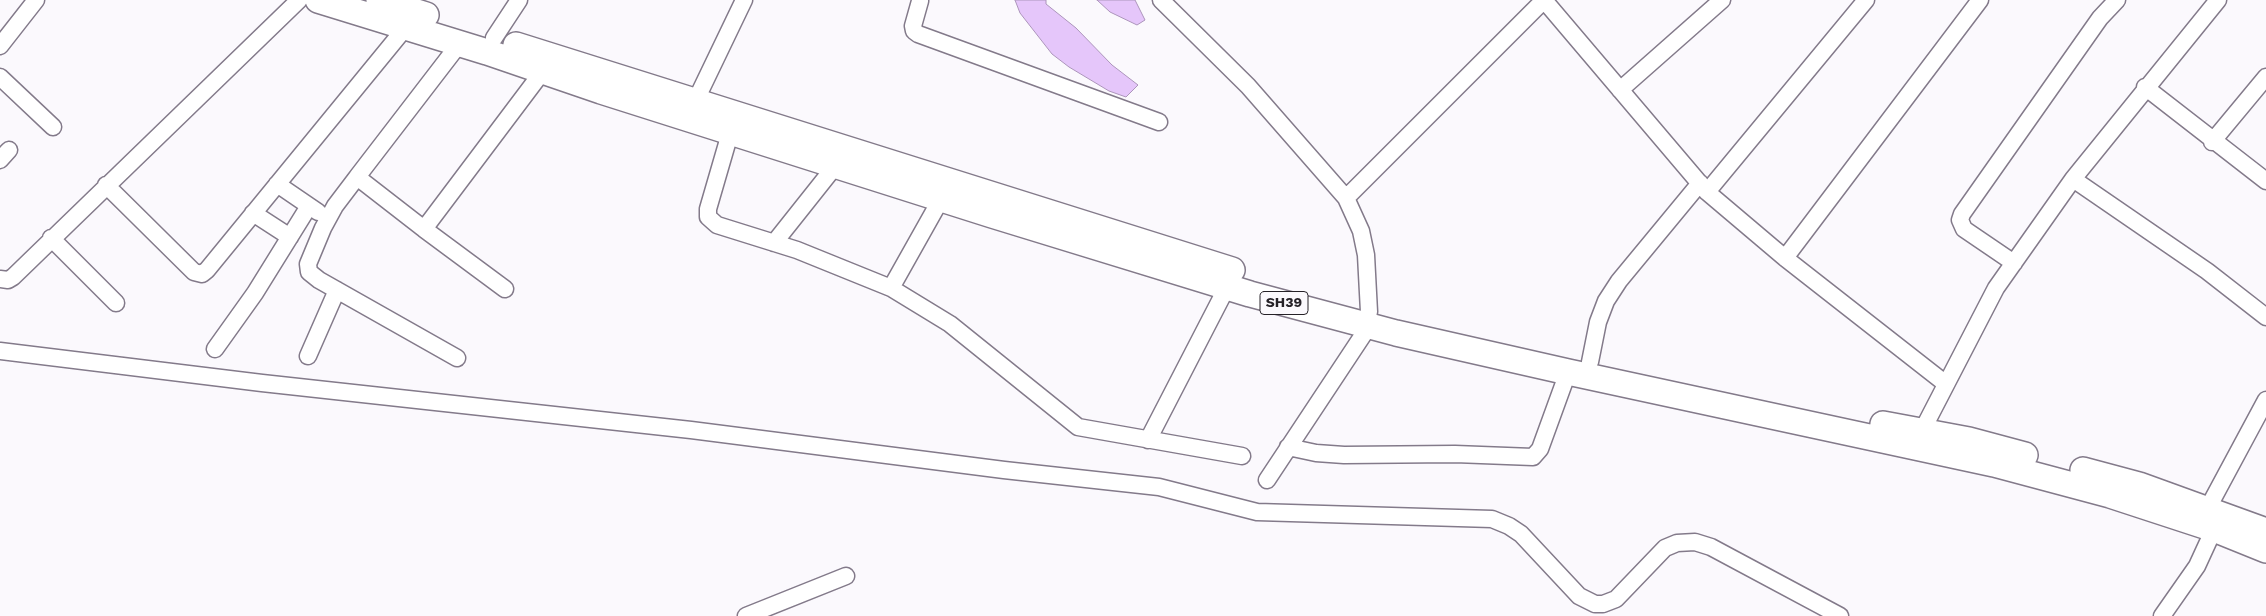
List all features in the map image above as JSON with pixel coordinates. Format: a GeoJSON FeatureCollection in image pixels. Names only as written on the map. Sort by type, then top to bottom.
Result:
{"type":"FeatureCollection","features":[{"type":"Feature","properties":{"kind":"main road","name":"SH39"},"geometry":{"type":"LineString","coordinates":[[318,0],[460,43],[542,72],[733,123],[1058,214],[1369,319]]}},
{"type":"Feature","properties":{"kind":"main road","name":"SH39"},"geometry":{"type":"LineString","coordinates":[[378,0],[695,102],[733,123],[836,166],[1227,287],[1994,464],[2110,495],[2266,531]]}},
{"type":"Feature","properties":{"kind":"main road","name":"SH39"},"geometry":{"type":"LineString","coordinates":[[1579,367],[1969,440],[2139,485],[2211,519],[2266,550]]}},
{"type":"Feature","properties":{"kind":"street"},"geometry":{"type":"LineString","coordinates":[[0,46],[36,0]]}},
{"type":"Feature","properties":{"kind":"street"},"geometry":{"type":"LineString","coordinates":[[0,279],[8,280],[13,277],[51,238],[300,0]]}},
{"type":"Feature","properties":{"kind":"street"},"geometry":{"type":"LineString","coordinates":[[494,38],[519,0]]}},
{"type":"Feature","properties":{"kind":"street"},"geometry":{"type":"LineString","coordinates":[[695,102],[744,0]]}},
{"type":"Feature","properties":{"kind":"street"},"geometry":{"type":"LineString","coordinates":[[920,0],[913,26],[914,31],[918,34],[1160,122]]}},
{"type":"Feature","properties":{"kind":"street"},"geometry":{"type":"LineString","coordinates":[[1161,0],[1248,86],[1346,198],[1361,231],[1366,255],[1369,319],[1267,480]]}},
{"type":"Feature","properties":{"kind":"street"},"geometry":{"type":"LineString","coordinates":[[1346,198],[1544,0],[1704,188],[1785,258],[1946,384]]}},
{"type":"Feature","properties":{"kind":"street"},"geometry":{"type":"LineString","coordinates":[[1620,90],[1722,0]]}},
{"type":"Feature","properties":{"kind":"street"},"geometry":{"type":"LineString","coordinates":[[1288,447],[1316,453],[1344,455],[1454,454],[1533,457],[1540,449],[1579,367],[1606,301],[1619,281],[1704,188],[1866,0]]}},
{"type":"Feature","properties":{"kind":"street"},"geometry":{"type":"LineString","coordinates":[[1785,258],[1980,0]]}},
{"type":"Feature","properties":{"kind":"street"},"geometry":{"type":"LineString","coordinates":[[2014,263],[1964,229],[1960,220],[2100,18],[2117,0]]}},
{"type":"Feature","properties":{"kind":"street"},"geometry":{"type":"LineString","coordinates":[[1922,431],[1996,288],[2073,179],[2145,87],[2218,0]]}},
{"type":"Feature","properties":{"kind":"street"},"geometry":{"type":"LineString","coordinates":[[106,185],[194,272],[202,274],[406,27]]}},
{"type":"Feature","properties":{"kind":"street"},"geometry":{"type":"LineString","coordinates":[[457,358],[336,290],[309,272],[308,264],[335,206],[460,43]]}},
{"type":"Feature","properties":{"kind":"street"},"geometry":{"type":"LineString","coordinates":[[424,229],[542,72]]}},
{"type":"Feature","properties":{"kind":"street"},"geometry":{"type":"LineString","coordinates":[[0,77],[53,127]]}},
{"type":"Feature","properties":{"kind":"street"},"geometry":{"type":"LineString","coordinates":[[2212,142],[2266,77]]}},
{"type":"Feature","properties":{"kind":"street"},"geometry":{"type":"LineString","coordinates":[[2145,87],[2212,142],[2266,182]]}},
{"type":"Feature","properties":{"kind":"street"},"geometry":{"type":"LineString","coordinates":[[733,123],[708,217],[717,225],[797,250],[891,288],[950,324],[1078,427],[1242,456]]}},
{"type":"Feature","properties":{"kind":"street"},"geometry":{"type":"LineString","coordinates":[[774,243],[836,166]]}},
{"type":"Feature","properties":{"kind":"street"},"geometry":{"type":"LineString","coordinates":[[357,177],[505,288]]}},
{"type":"Feature","properties":{"kind":"street"},"geometry":{"type":"LineString","coordinates":[[2073,179],[2118,208],[2207,271],[2266,317]]}},
{"type":"Feature","properties":{"kind":"street"},"geometry":{"type":"LineString","coordinates":[[277,184],[328,219]]}},
{"type":"Feature","properties":{"kind":"street"},"geometry":{"type":"LineString","coordinates":[[891,288],[941,199]]}},
{"type":"Feature","properties":{"kind":"street"},"geometry":{"type":"LineString","coordinates":[[215,349],[255,293],[309,206]]}},
{"type":"Feature","properties":{"kind":"street"},"geometry":{"type":"LineString","coordinates":[[253,213],[290,237]]}},
{"type":"Feature","properties":{"kind":"street"},"geometry":{"type":"LineString","coordinates":[[51,238],[116,303]]}},
{"type":"Feature","properties":{"kind":"street"},"geometry":{"type":"LineString","coordinates":[[1148,440],[1227,287]]}},
{"type":"Feature","properties":{"kind":"street"},"geometry":{"type":"LineString","coordinates":[[308,356],[336,290]]}},
{"type":"Feature","properties":{"kind":"street"},"geometry":{"type":"LineString","coordinates":[[0,351],[262,383],[681,429],[1004,470],[1159,487],[1257,512],[1492,519],[1509,526],[1521,534],[1579,596],[1595,604],[1604,604],[1616,598],[1665,548],[1677,543],[1695,542],[1710,547],[1840,616]]}},
{"type":"Feature","properties":{"kind":"street"},"geometry":{"type":"LineString","coordinates":[[2162,616],[2197,566],[2211,519],[2266,400]]}},
{"type":"Feature","properties":{"kind":"street"},"geometry":{"type":"LineString","coordinates":[[746,616],[846,576]]}},
{"type":"Feature","properties":{"kind":"shaded area"},"geometry":{"type":"Polygon","coordinates":[[[1015,0],[1046,0],[1046,4],[1076,28],[1112,65],[1138,85],[1126,97],[1109,91],[1069,67],[1052,54],[1020,13],[1015,0]]]}},
{"type":"Feature","properties":{"kind":"shaded area"},"geometry":{"type":"Polygon","coordinates":[[[1097,0],[1135,0],[1145,20],[1137,25],[1110,12],[1097,0]]]}}]}
